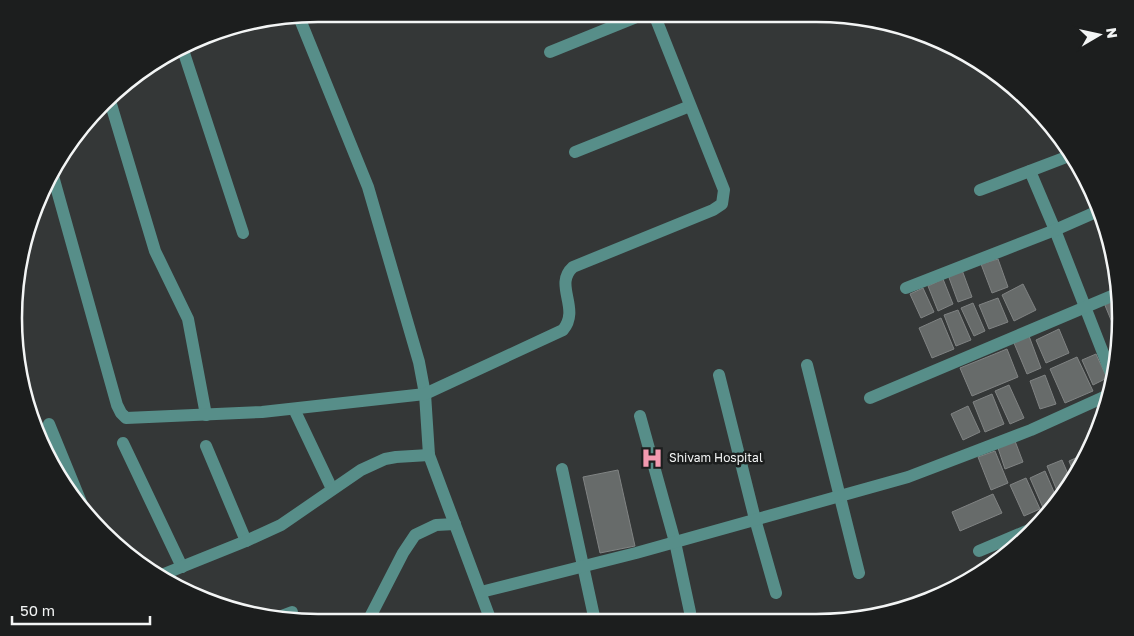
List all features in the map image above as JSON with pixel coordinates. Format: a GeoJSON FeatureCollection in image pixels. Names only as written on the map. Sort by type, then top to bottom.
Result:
{"type":"FeatureCollection","features":[{"type":"Feature","properties":{"kind":"street"},"geometry":{"type":"LineString","coordinates":[[550,52],[624,22]]}},
{"type":"Feature","properties":{"kind":"street"},"geometry":{"type":"LineString","coordinates":[[55,183],[117,405],[126,418],[294,409],[426,394],[563,330],[569,323],[570,313],[565,280],[567,273],[573,267],[713,210],[722,204],[724,190],[657,22]]}},
{"type":"Feature","properties":{"kind":"street"},"geometry":{"type":"LineString","coordinates":[[301,23],[368,187],[419,362],[426,394],[429,454],[489,614]]}},
{"type":"Feature","properties":{"kind":"street"},"geometry":{"type":"LineString","coordinates":[[184,54],[243,233]]}},
{"type":"Feature","properties":{"kind":"street"},"geometry":{"type":"LineString","coordinates":[[575,152],[690,106]]}},
{"type":"Feature","properties":{"kind":"street"},"geometry":{"type":"LineString","coordinates":[[112,107],[155,251],[188,319],[206,415]]}},
{"type":"Feature","properties":{"kind":"street"},"geometry":{"type":"LineString","coordinates":[[980,190],[1064,158]]}},
{"type":"Feature","properties":{"kind":"street"},"geometry":{"type":"LineString","coordinates":[[1030,171],[1108,365]]}},
{"type":"Feature","properties":{"kind":"street"},"geometry":{"type":"LineString","coordinates":[[906,288],[1092,214]]}},
{"type":"Feature","properties":{"kind":"street"},"geometry":{"type":"LineString","coordinates":[[870,398],[1111,296]]}},
{"type":"Feature","properties":{"kind":"street"},"geometry":{"type":"LineString","coordinates":[[807,365],[859,573]]}},
{"type":"Feature","properties":{"kind":"street"},"geometry":{"type":"LineString","coordinates":[[719,376],[755,519],[776,593]]}},
{"type":"Feature","properties":{"kind":"street"},"geometry":{"type":"LineString","coordinates":[[481,592],[675,542],[908,477],[1031,430],[1099,400]]}},
{"type":"Feature","properties":{"kind":"street"},"geometry":{"type":"LineString","coordinates":[[294,409],[332,489]]}},
{"type":"Feature","properties":{"kind":"street"},"geometry":{"type":"LineString","coordinates":[[640,416],[675,542],[690,612]]}},
{"type":"Feature","properties":{"kind":"street"},"geometry":{"type":"LineString","coordinates":[[50,424],[74,485]]}},
{"type":"Feature","properties":{"kind":"street"},"geometry":{"type":"LineString","coordinates":[[123,443],[182,567]]}},
{"type":"Feature","properties":{"kind":"street"},"geometry":{"type":"LineString","coordinates":[[206,446],[246,541]]}},
{"type":"Feature","properties":{"kind":"street"},"geometry":{"type":"LineString","coordinates":[[168,573],[281,526],[360,470],[396,456],[429,454]]}},
{"type":"Feature","properties":{"kind":"street"},"geometry":{"type":"LineString","coordinates":[[562,469],[582,566],[594,614]]}},
{"type":"Feature","properties":{"kind":"street"},"geometry":{"type":"LineString","coordinates":[[372,614],[403,553],[415,535],[436,525],[455,524]]}},
{"type":"Feature","properties":{"kind":"street"},"geometry":{"type":"LineString","coordinates":[[979,551],[1016,535]]}},
{"type":"Feature","properties":{"kind":"building"},"geometry":{"type":"Polygon","coordinates":[[[998,259],[1008,287],[992,293],[981,264],[998,259]]]}},
{"type":"Feature","properties":{"kind":"building"},"geometry":{"type":"Polygon","coordinates":[[[962,270],[972,297],[958,302],[948,275],[962,270]]]}},
{"type":"Feature","properties":{"kind":"building"},"geometry":{"type":"Polygon","coordinates":[[[943,279],[953,304],[938,311],[928,286],[943,279]]]}},
{"type":"Feature","properties":{"kind":"building"},"geometry":{"type":"Polygon","coordinates":[[[1023,284],[1036,310],[1014,321],[1002,295],[1023,284]]]}},
{"type":"Feature","properties":{"kind":"building"},"geometry":{"type":"Polygon","coordinates":[[[923,288],[934,312],[921,318],[910,294],[923,288]]]}},
{"type":"Feature","properties":{"kind":"building"},"geometry":{"type":"Polygon","coordinates":[[[998,298],[1008,322],[989,329],[979,305],[998,298]]]}},
{"type":"Feature","properties":{"kind":"building"},"geometry":{"type":"Polygon","coordinates":[[[1111,300],[1112,322],[1104,303],[1111,300]]]}},
{"type":"Feature","properties":{"kind":"building"},"geometry":{"type":"Polygon","coordinates":[[[973,303],[985,331],[974,336],[961,308],[973,303]]]}},
{"type":"Feature","properties":{"kind":"building"},"geometry":{"type":"Polygon","coordinates":[[[958,310],[971,340],[956,346],[944,315],[958,310]]]}},
{"type":"Feature","properties":{"kind":"building"},"geometry":{"type":"Polygon","coordinates":[[[941,318],[954,349],[932,358],[919,328],[941,318]]]}},
{"type":"Feature","properties":{"kind":"building"},"geometry":{"type":"Polygon","coordinates":[[[1059,329],[1069,353],[1046,363],[1036,340],[1059,329]]]}},
{"type":"Feature","properties":{"kind":"building"},"geometry":{"type":"Polygon","coordinates":[[[1029,336],[1041,368],[1027,374],[1014,343],[1029,336]]]}},
{"type":"Feature","properties":{"kind":"building"},"geometry":{"type":"Polygon","coordinates":[[[1007,349],[1018,377],[972,396],[960,368],[1007,349]]]}},
{"type":"Feature","properties":{"kind":"building"},"geometry":{"type":"Polygon","coordinates":[[[1096,354],[1106,376],[1105,379],[1093,385],[1082,360],[1096,354]]]}},
{"type":"Feature","properties":{"kind":"building"},"geometry":{"type":"Polygon","coordinates":[[[1077,357],[1093,391],[1065,403],[1050,369],[1077,357]]]}},
{"type":"Feature","properties":{"kind":"building"},"geometry":{"type":"Polygon","coordinates":[[[1045,375],[1056,404],[1040,409],[1030,381],[1045,375]]]}},
{"type":"Feature","properties":{"kind":"building"},"geometry":{"type":"Polygon","coordinates":[[[1009,385],[1024,418],[1010,424],[995,391],[1009,385]]]}},
{"type":"Feature","properties":{"kind":"building"},"geometry":{"type":"Polygon","coordinates":[[[992,394],[1004,424],[985,432],[973,402],[992,394]]]}},
{"type":"Feature","properties":{"kind":"building"},"geometry":{"type":"Polygon","coordinates":[[[968,406],[980,432],[963,440],[951,414],[968,406]]]}},
{"type":"Feature","properties":{"kind":"building"},"geometry":{"type":"Polygon","coordinates":[[[1015,441],[1023,462],[1005,469],[998,448],[1015,441]]]}},
{"type":"Feature","properties":{"kind":"building"},"geometry":{"type":"Polygon","coordinates":[[[995,451],[1008,483],[991,490],[978,457],[995,451]]]}},
{"type":"Feature","properties":{"kind":"building"},"geometry":{"type":"Polygon","coordinates":[[[1076,458],[1071,467],[1069,461],[1076,458]]]}},
{"type":"Feature","properties":{"kind":"building"},"geometry":{"type":"Polygon","coordinates":[[[1062,460],[1068,473],[1056,489],[1047,466],[1062,460]]]}},
{"type":"Feature","properties":{"kind":"building"},"geometry":{"type":"Polygon","coordinates":[[[618,470],[635,546],[600,553],[583,477],[618,470]]]}},
{"type":"Feature","properties":{"kind":"building"},"geometry":{"type":"Polygon","coordinates":[[[1045,471],[1054,492],[1043,507],[1030,478],[1045,471]]]}},
{"type":"Feature","properties":{"kind":"building"},"geometry":{"type":"Polygon","coordinates":[[[1026,478],[1040,509],[1024,516],[1010,485],[1026,478]]]}},
{"type":"Feature","properties":{"kind":"building"},"geometry":{"type":"Polygon","coordinates":[[[993,494],[1002,513],[960,531],[952,512],[993,494]]]}},
{"type":"Feature","properties":{"kind":"place","name":"Shivam Hospital"},"geometry":{"type":"Point","coordinates":[652,458]}}]}
